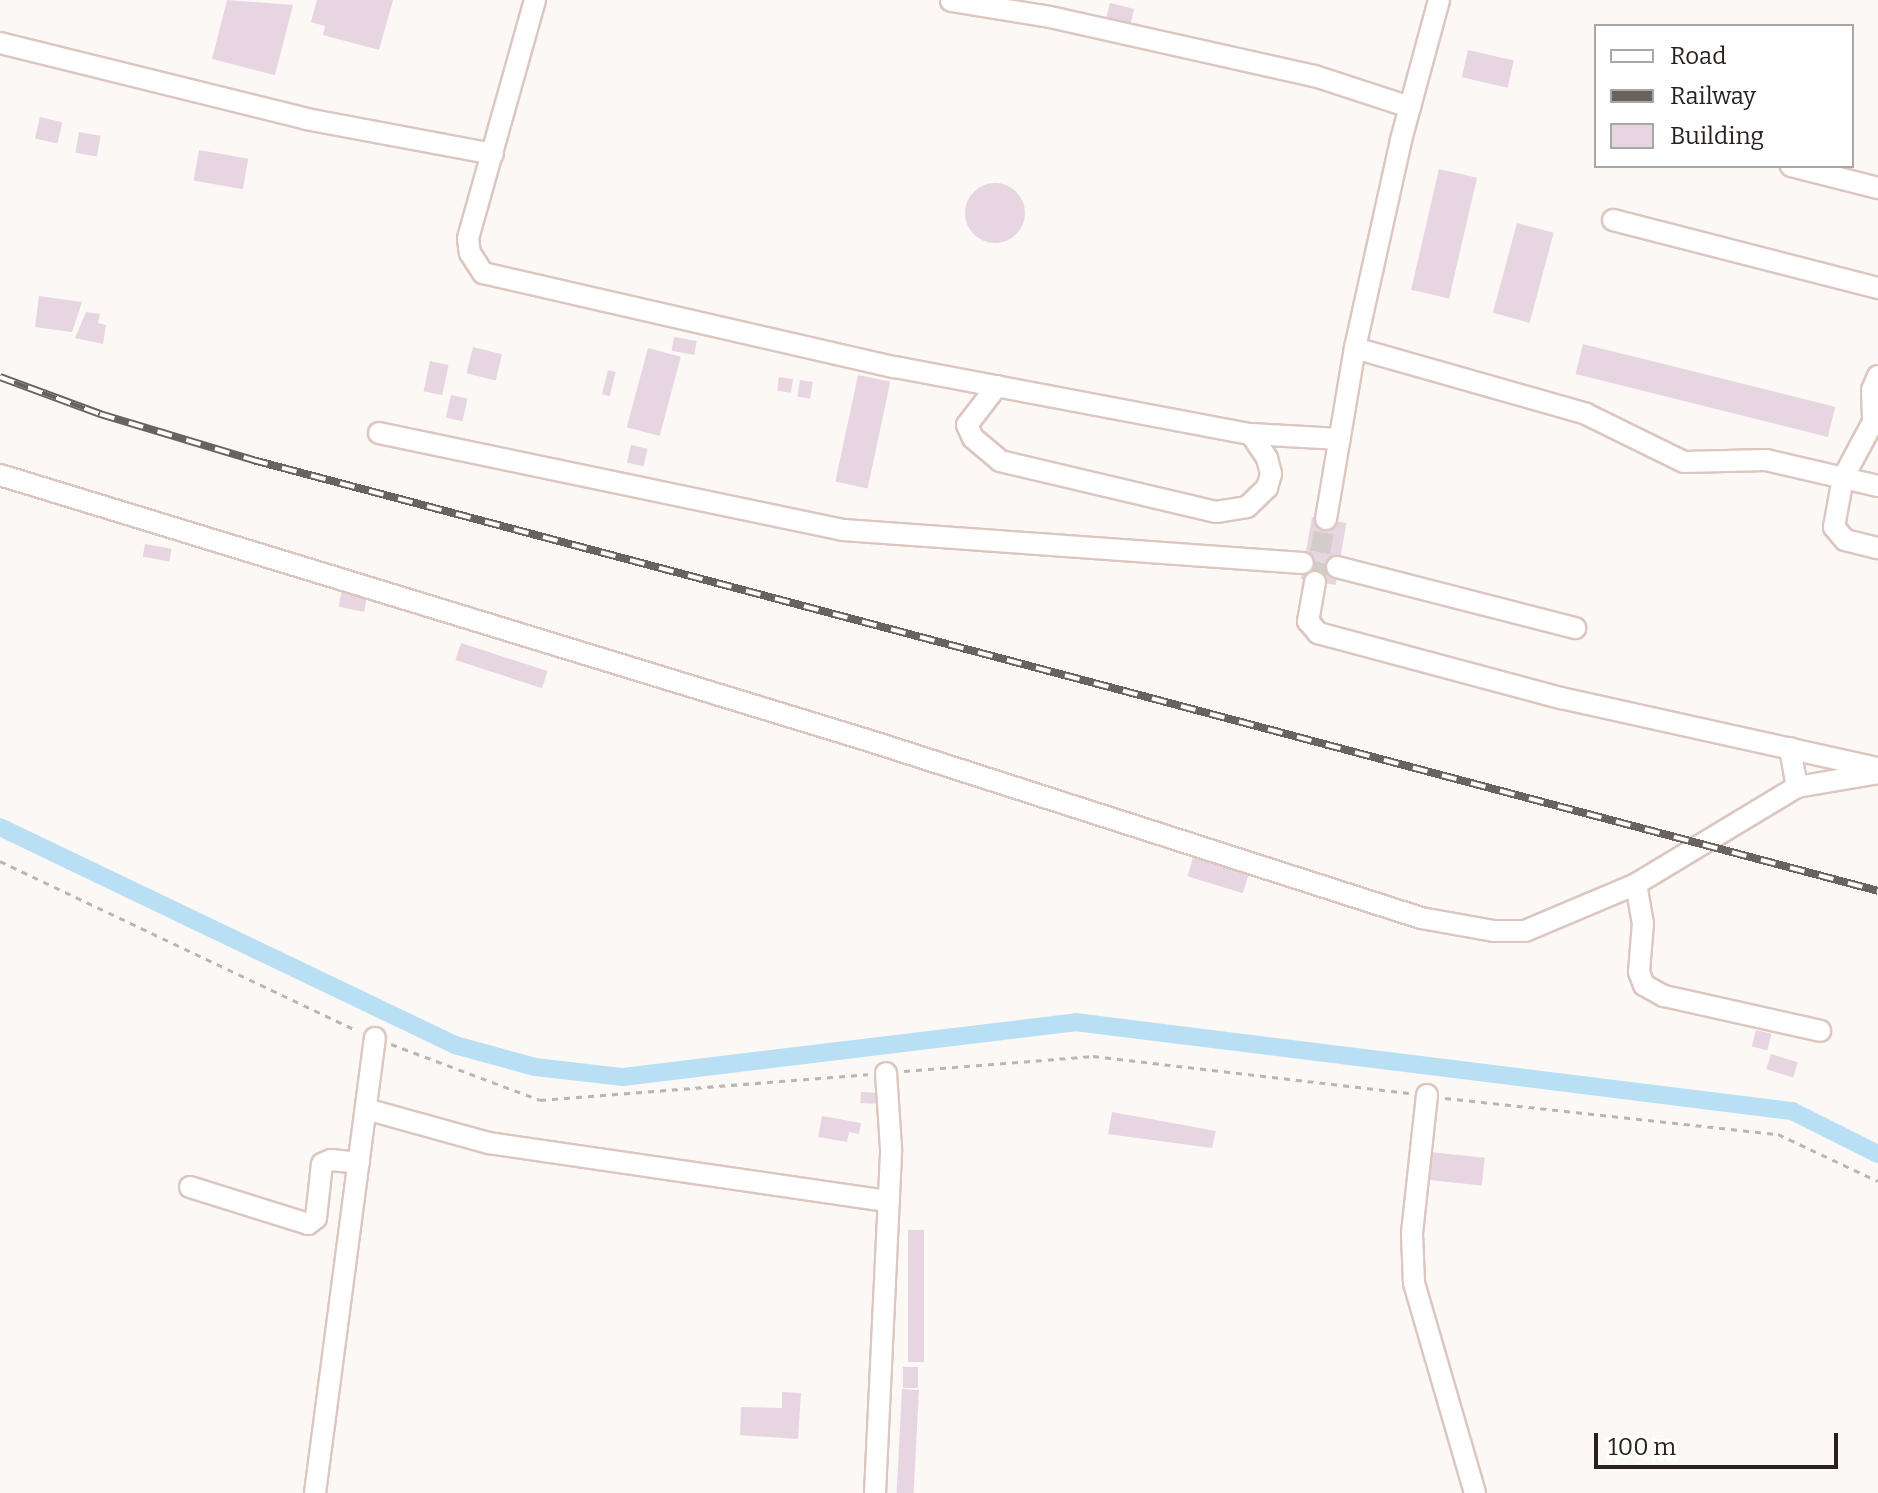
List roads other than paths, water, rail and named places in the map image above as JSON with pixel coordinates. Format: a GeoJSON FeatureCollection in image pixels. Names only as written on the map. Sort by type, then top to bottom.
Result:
{"type":"FeatureCollection","features":[{"type":"Feature","properties":{"kind":"street"},"geometry":{"type":"LineString","coordinates":[[535,0],[468,239],[476,264],[493,278],[997,386],[1251,434],[1340,439]]}},
{"type":"Feature","properties":{"kind":"street"},"geometry":{"type":"LineString","coordinates":[[1326,519],[1355,348],[1410,107],[1439,0]]}},
{"type":"Feature","properties":{"kind":"street"},"geometry":{"type":"LineString","coordinates":[[951,1],[1315,76],[1410,107]]}},
{"type":"Feature","properties":{"kind":"street"},"geometry":{"type":"LineString","coordinates":[[0,43],[306,119],[493,154]]}},
{"type":"Feature","properties":{"kind":"street"},"geometry":{"type":"LineString","coordinates":[[1799,168],[1878,188]]}},
{"type":"Feature","properties":{"kind":"street"},"geometry":{"type":"LineString","coordinates":[[1613,220],[1878,288]]}},
{"type":"Feature","properties":{"kind":"street"},"geometry":{"type":"LineString","coordinates":[[1355,348],[1586,414],[1684,462],[1766,460],[1878,486]]}},
{"type":"Feature","properties":{"kind":"street"},"geometry":{"type":"LineString","coordinates":[[1878,376],[1866,443],[1843,478],[1834,527],[1845,540],[1878,548]]}},
{"type":"Feature","properties":{"kind":"street"},"geometry":{"type":"LineString","coordinates":[[997,386],[967,425],[973,438],[1000,461],[1216,512],[1247,507],[1267,488],[1271,474],[1267,458],[1251,434]]}},
{"type":"Feature","properties":{"kind":"street"},"geometry":{"type":"LineString","coordinates":[[379,433],[843,530],[1303,563]]}},
{"type":"Feature","properties":{"kind":"street"},"geometry":{"type":"LineString","coordinates":[[0,475],[852,735],[1421,918],[1525,931],[1636,884],[1797,787],[1878,770]]}},
{"type":"Feature","properties":{"kind":"street"},"geometry":{"type":"LineString","coordinates":[[1337,567],[1575,628]]}},
{"type":"Feature","properties":{"kind":"street"},"geometry":{"type":"LineString","coordinates":[[1315,582],[1308,621],[1318,633],[1561,698],[1878,770]]}},
{"type":"Feature","properties":{"kind":"street"},"geometry":{"type":"LineString","coordinates":[[1790,748],[1797,787]]}},
{"type":"Feature","properties":{"kind":"street"},"geometry":{"type":"LineString","coordinates":[[1636,884],[1643,923],[1639,972],[1644,985],[1664,996],[1820,1031]]}},
{"type":"Feature","properties":{"kind":"street"},"geometry":{"type":"LineString","coordinates":[[315,1493],[375,1038]]}},
{"type":"Feature","properties":{"kind":"street"},"geometry":{"type":"LineString","coordinates":[[875,1493],[889,1201],[886,1073]]}},
{"type":"Feature","properties":{"kind":"street"},"geometry":{"type":"LineString","coordinates":[[1427,1095],[1412,1234],[1414,1283],[1475,1493]]}},
{"type":"Feature","properties":{"kind":"street"},"geometry":{"type":"LineString","coordinates":[[366,1109],[489,1143],[889,1201]]}},
{"type":"Feature","properties":{"kind":"street"},"geometry":{"type":"LineString","coordinates":[[190,1187],[308,1224],[316,1218],[322,1164],[331,1160],[359,1163]]}},
{"type":"Feature","properties":{"kind":"waterway"},"geometry":{"type":"LineString","coordinates":[[0,827],[455,1045],[535,1067],[623,1077],[1075,1022],[1792,1111],[1878,1154]]}},
{"type":"Feature","properties":{"kind":"tunnel"},"geometry":{"type":"LineString","coordinates":[[1315,582],[1326,519]]}},
{"type":"Feature","properties":{"kind":"railway"},"geometry":{"type":"LineString","coordinates":[[0,377],[100,414],[253,460],[1878,891]]}}]}
